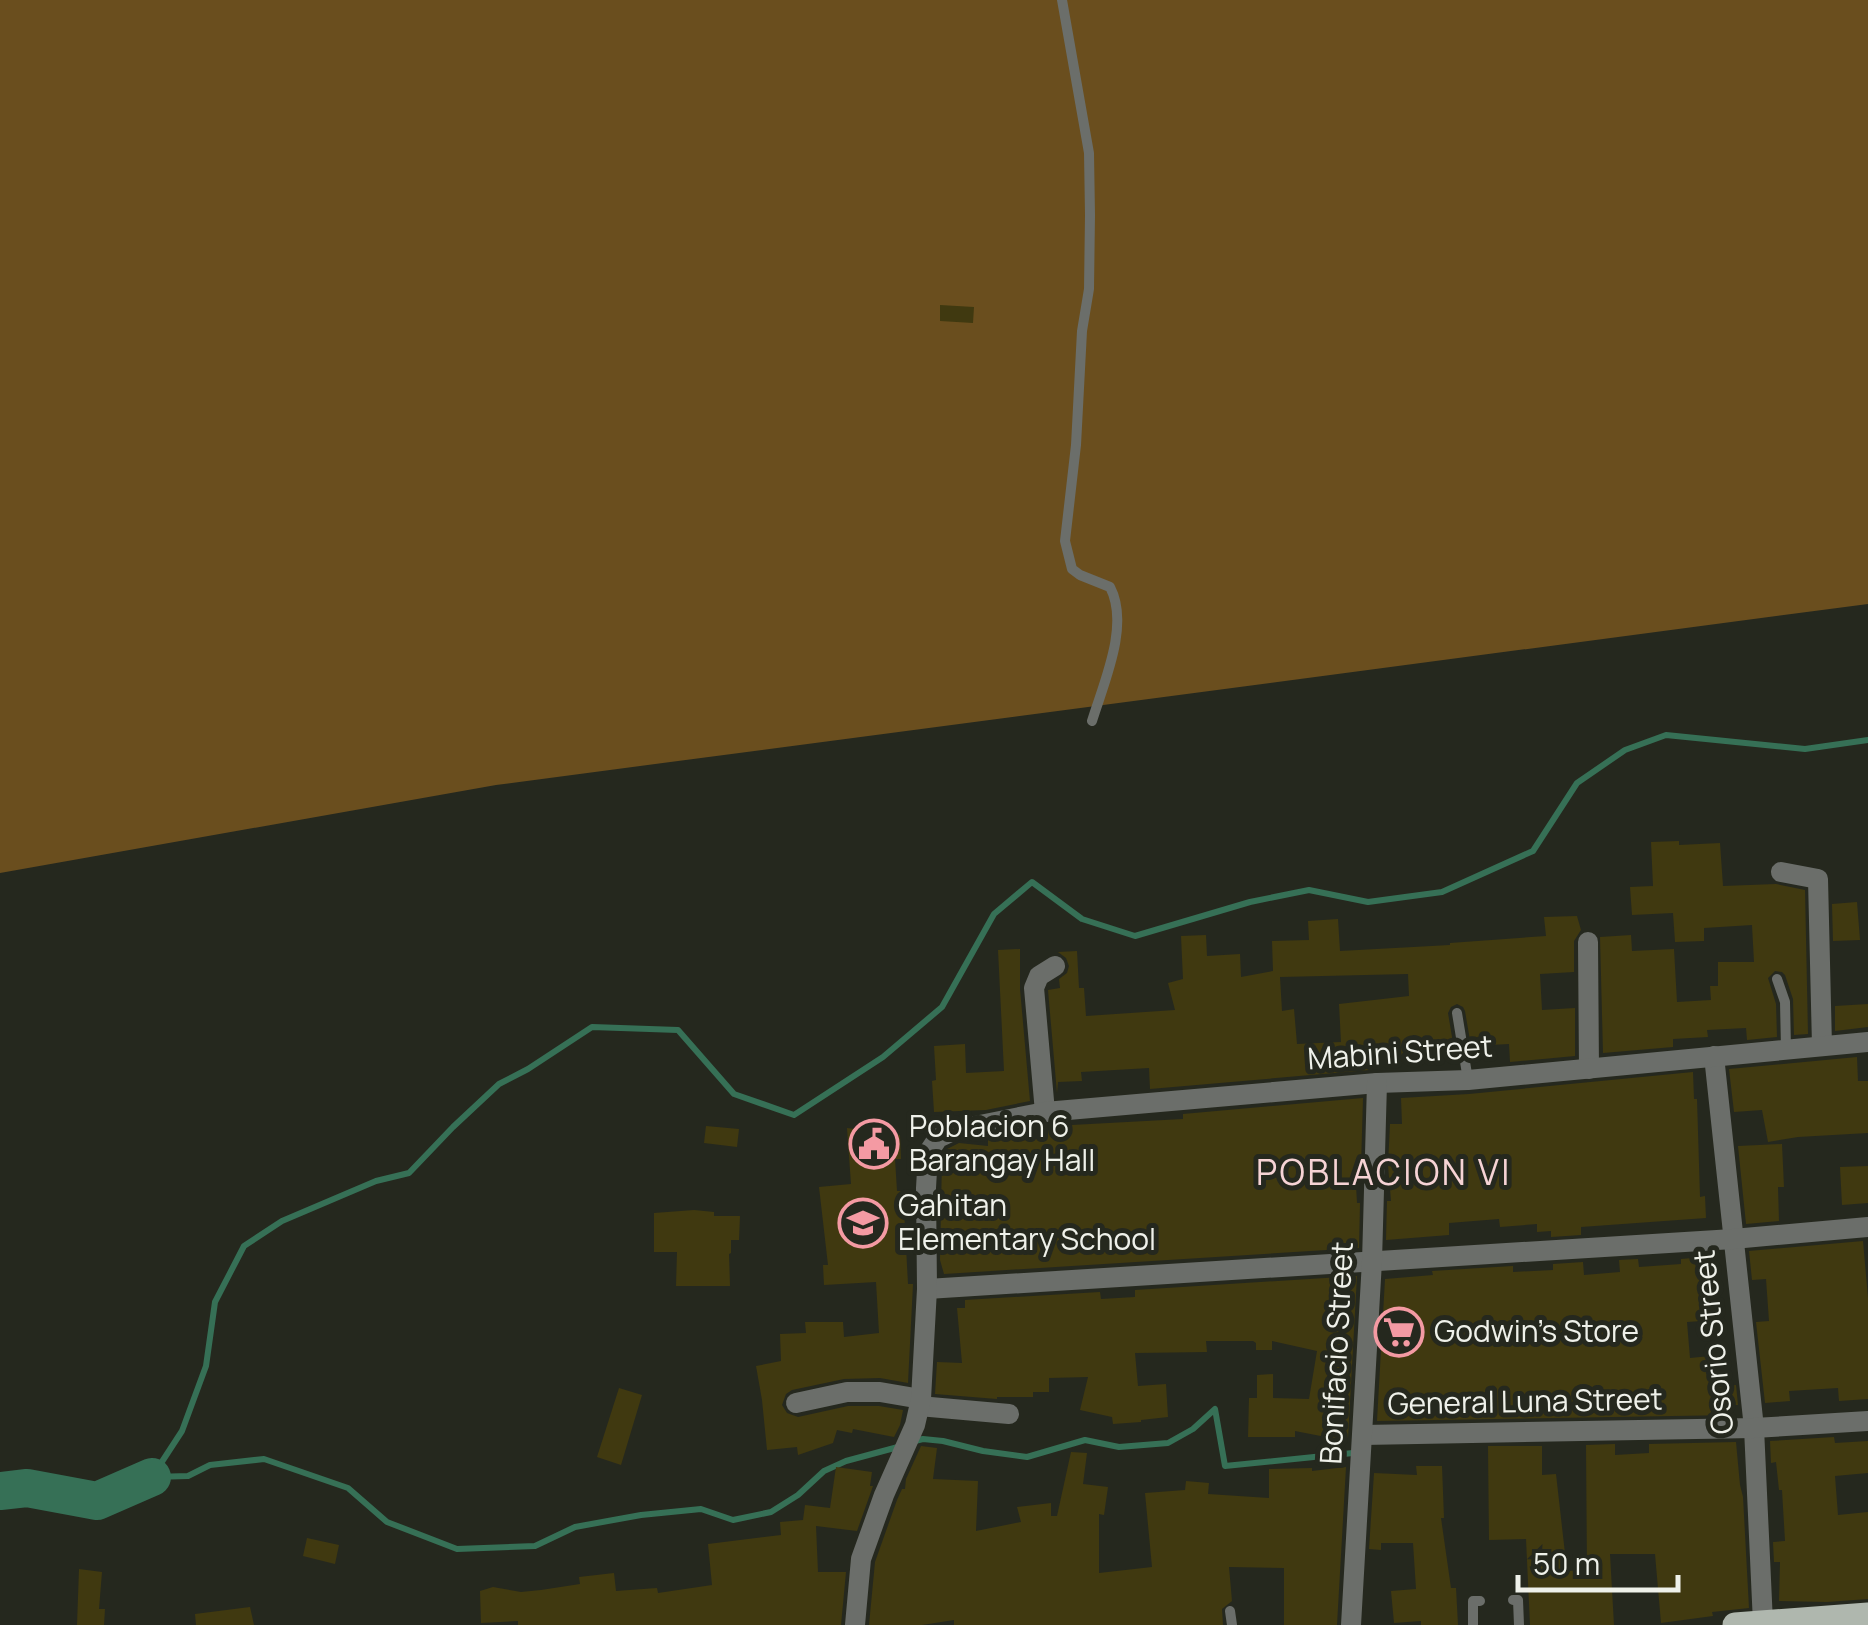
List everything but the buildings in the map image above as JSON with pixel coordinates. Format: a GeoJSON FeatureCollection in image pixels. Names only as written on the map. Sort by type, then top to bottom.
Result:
{"type":"FeatureCollection","features":[{"type":"Feature","properties":{"kind":"main road"},"geometry":{"type":"LineString","coordinates":[[1736,1625],[1868,1616]]}},
{"type":"Feature","properties":{"kind":"street"},"geometry":{"type":"LineString","coordinates":[[1781,872],[1818,879],[1822,1046]]}},
{"type":"Feature","properties":{"kind":"street"},"geometry":{"type":"LineString","coordinates":[[1588,942],[1589,1068]]}},
{"type":"Feature","properties":{"kind":"street"},"geometry":{"type":"LineString","coordinates":[[1046,1112],[1034,988],[1039,976],[1055,966]]}},
{"type":"Feature","properties":{"kind":"street","name":"Mabini Street"},"geometry":{"type":"LineString","coordinates":[[927,1289],[928,1152],[938,1138],[955,1130],[1046,1112],[1377,1083],[1468,1080],[1868,1042]]}},
{"type":"Feature","properties":{"kind":"street","name":"Osorio Street"},"geometry":{"type":"LineString","coordinates":[[1714,1056],[1754,1428],[1763,1624]]}},
{"type":"Feature","properties":{"kind":"street","name":"Bonifacio Street"},"geometry":{"type":"LineString","coordinates":[[1350,1625],[1372,1260],[1377,1083]]}},
{"type":"Feature","properties":{"kind":"street"},"geometry":{"type":"LineString","coordinates":[[855,1625],[861,1559],[919,1410],[927,1289],[1733,1239],[1868,1226]]}},
{"type":"Feature","properties":{"kind":"street"},"geometry":{"type":"LineString","coordinates":[[796,1403],[847,1392],[880,1392],[919,1410],[1009,1414]]}},
{"type":"Feature","properties":{"kind":"street","name":"General Luna Street"},"geometry":{"type":"LineString","coordinates":[[1363,1435],[1754,1428],[1868,1421]]}},
{"type":"Feature","properties":{"kind":"lane"},"geometry":{"type":"LineString","coordinates":[[1062,0],[1089,153],[1090,215],[1089,289],[1064,541],[1072,570],[1110,587],[1117,600],[1119,620],[1092,721]]}},
{"type":"Feature","properties":{"kind":"lane"},"geometry":{"type":"LineString","coordinates":[[1777,979],[1785,1002],[1786,1050]]}},
{"type":"Feature","properties":{"kind":"lane"},"geometry":{"type":"LineString","coordinates":[[1457,1013],[1468,1080]]}},
{"type":"Feature","properties":{"kind":"lane"},"geometry":{"type":"LineString","coordinates":[[1513,1600],[1518,1600],[1519,1625]]}},
{"type":"Feature","properties":{"kind":"lane"},"geometry":{"type":"LineString","coordinates":[[1474,1625],[1473,1601],[1480,1601]]}},
{"type":"Feature","properties":{"kind":"lane"},"geometry":{"type":"LineString","coordinates":[[1230,1612],[1232,1625]]}},
{"type":"Feature","properties":{"kind":"shaded area"},"geometry":{"type":"Polygon","coordinates":[[[0,0],[1868,0],[1868,604],[496,785],[0,873],[0,0]]]}},
{"type":"Feature","properties":{"kind":"waterway"},"geometry":{"type":"LineString","coordinates":[[152,1477],[182,1431],[206,1366],[215,1302],[244,1246],[282,1221],[376,1181],[409,1173],[499,1084],[592,1027],[678,1030],[734,1094],[794,1115],[883,1057],[942,1007],[994,914],[1032,882],[1082,919],[1135,936],[1250,902],[1309,890],[1368,902],[1442,892],[1533,851],[1577,783],[1625,750],[1666,735],[1805,749],[1868,740]]}},
{"type":"Feature","properties":{"kind":"waterway"},"geometry":{"type":"LineString","coordinates":[[915,1441],[943,1441],[1027,1457],[1085,1440],[1119,1447],[1168,1443],[1193,1429],[1215,1409],[1225,1466],[1353,1453]]}},
{"type":"Feature","properties":{"kind":"waterway"},"geometry":{"type":"LineString","coordinates":[[153,1477],[188,1476],[210,1465],[264,1459],[348,1488],[387,1522],[457,1549],[535,1546],[575,1527],[641,1515],[701,1509],[733,1520],[771,1512],[798,1495],[824,1471],[898,1447]]}},
{"type":"Feature","properties":{"kind":"waterway"},"geometry":{"type":"LineString","coordinates":[[0,1491],[27,1488],[97,1501],[152,1477]]}},
{"type":"Feature","properties":{"kind":"place","name":"Poblacion 6 Barangay Hall"},"geometry":{"type":"Point","coordinates":[874,1144]}},
{"type":"Feature","properties":{"kind":"place","name":"Gahitan Elementary School"},"geometry":{"type":"Point","coordinates":[863,1223]}},
{"type":"Feature","properties":{"kind":"place","name":"Godwin's Store"},"geometry":{"type":"Point","coordinates":[1399,1332]}},
{"type":"Feature","properties":{"kind":"district","name":"POBLACION VI"},"geometry":{"type":"Point","coordinates":[1384,1173]}}]}
